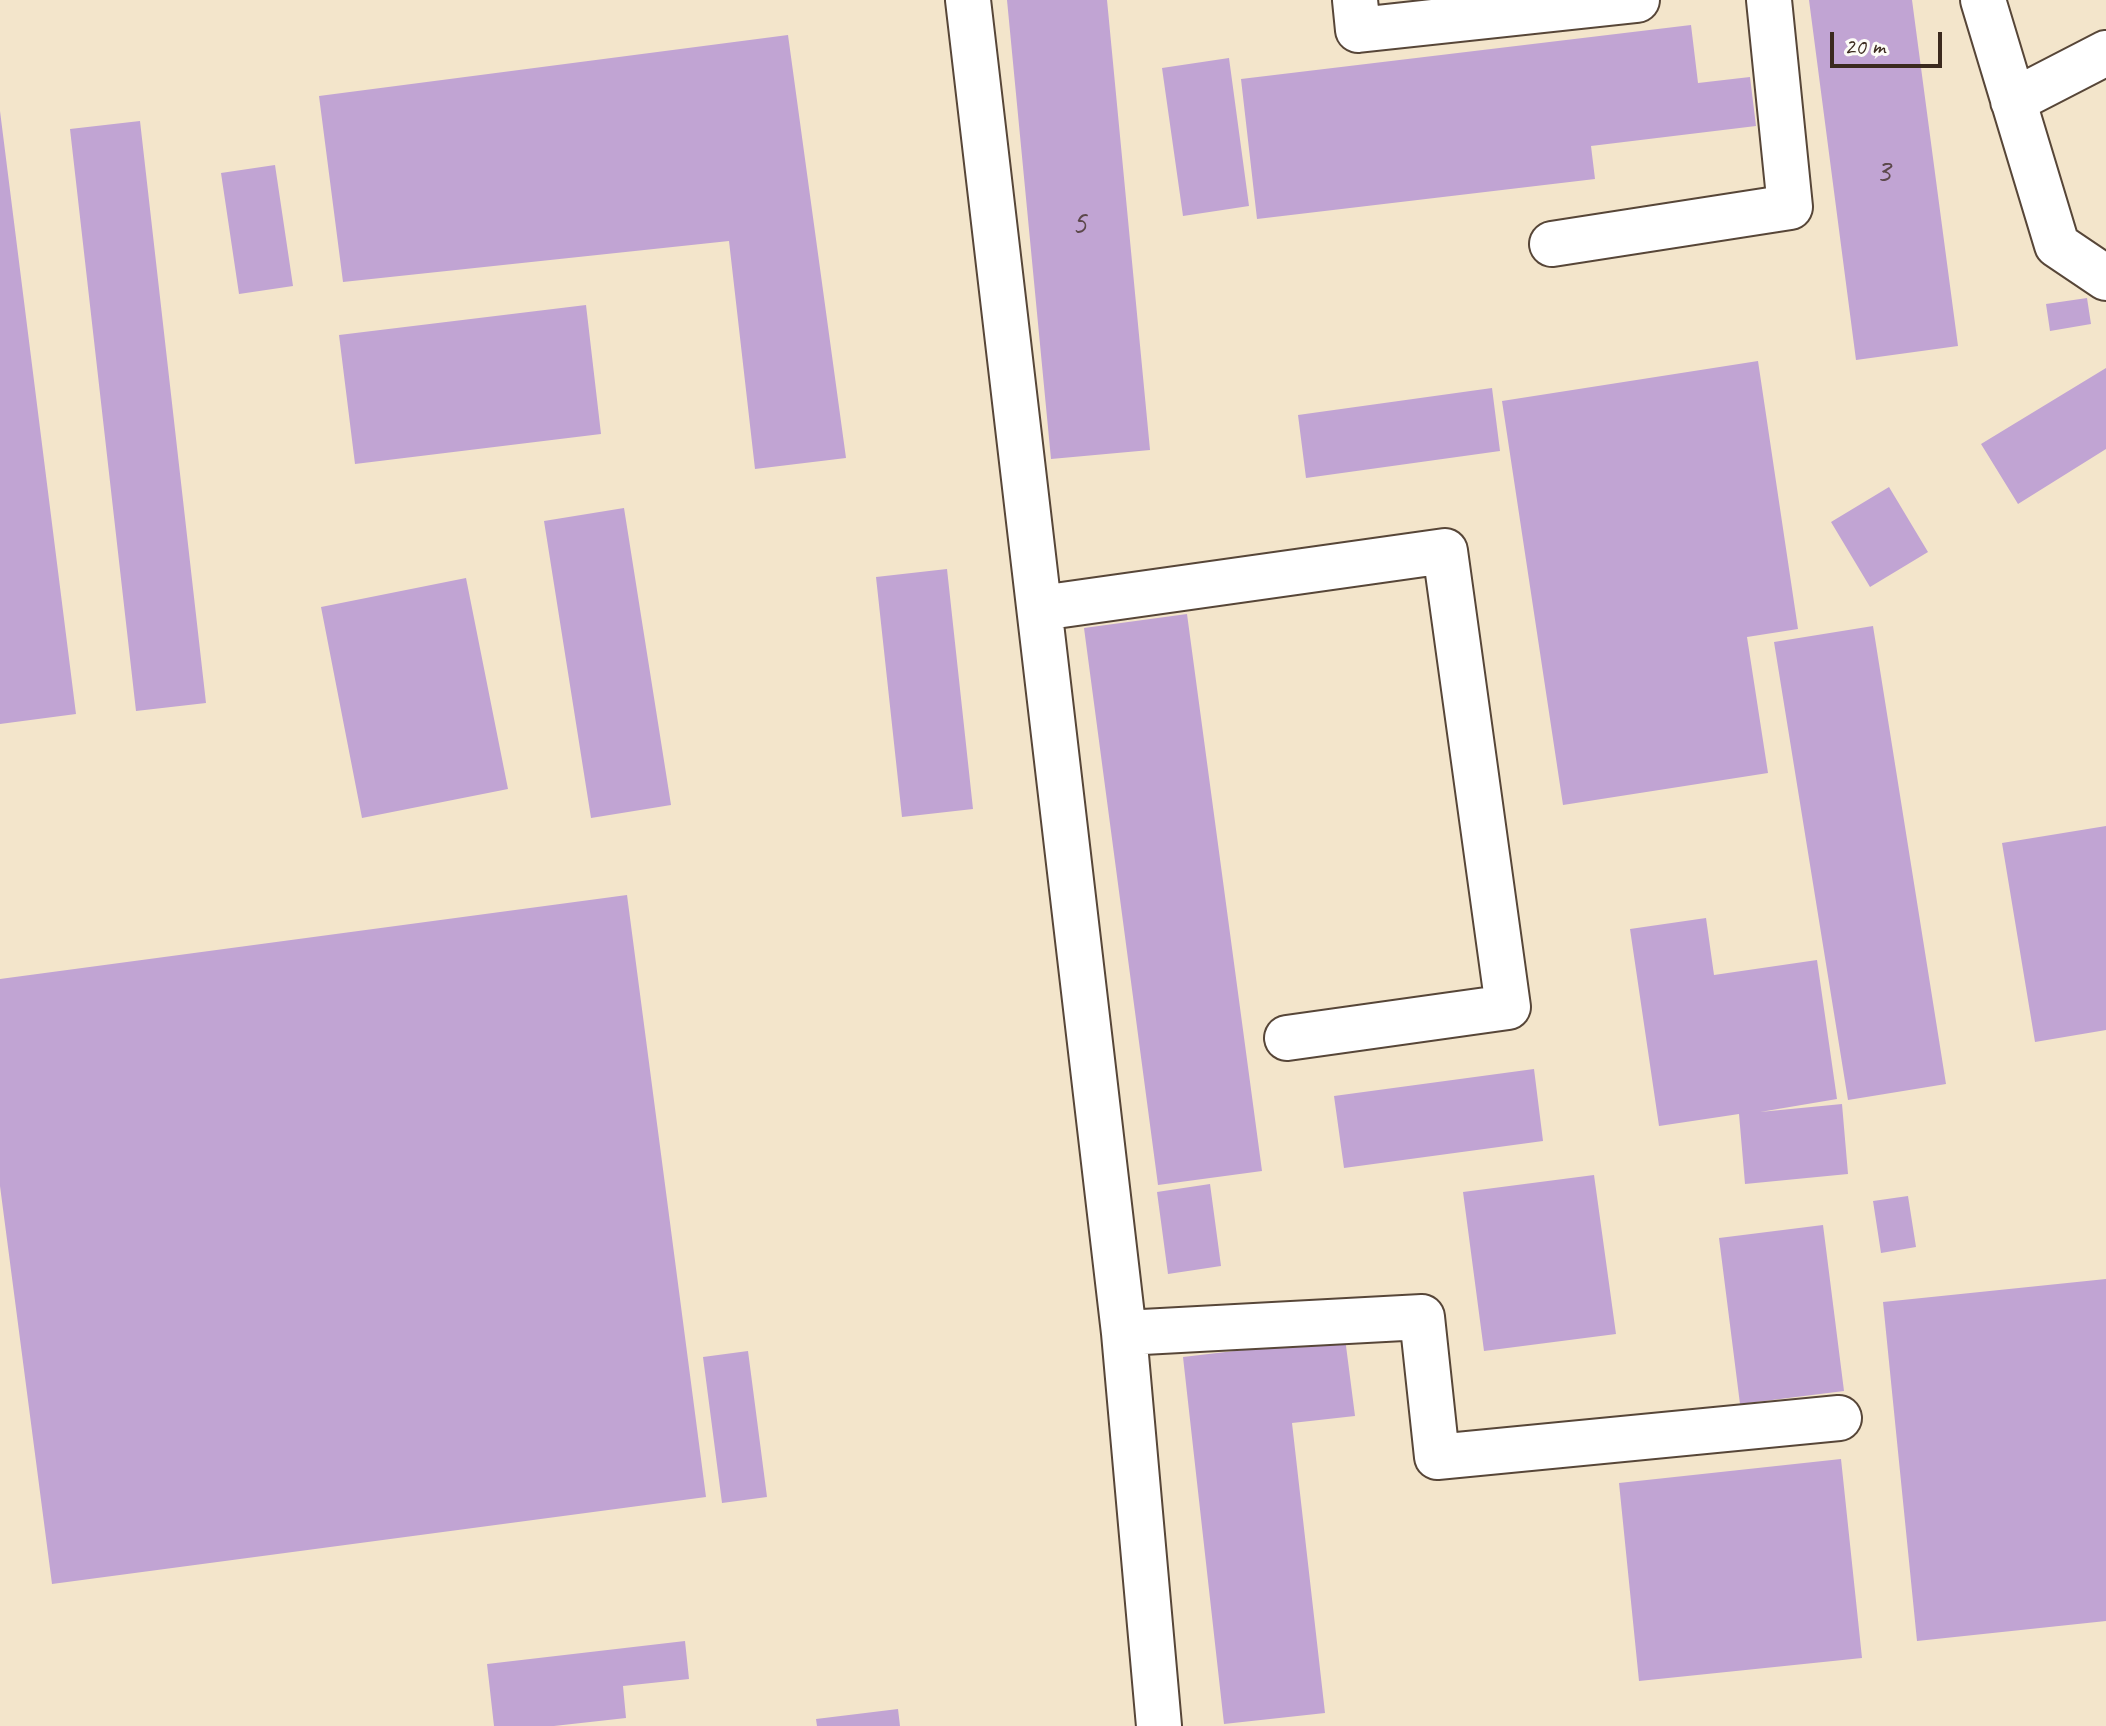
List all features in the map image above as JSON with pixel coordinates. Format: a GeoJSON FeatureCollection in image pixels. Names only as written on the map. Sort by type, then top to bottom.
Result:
{"type":"FeatureCollection","features":[{"type":"Feature","properties":{"kind":"lane"},"geometry":{"type":"LineString","coordinates":[[968,0],[1124,1333],[1159,1726]]}},
{"type":"Feature","properties":{"kind":"lane"},"geometry":{"type":"LineString","coordinates":[[1355,0],[1358,30],[1637,0]]}},
{"type":"Feature","properties":{"kind":"lane"},"geometry":{"type":"LineString","coordinates":[[1552,244],[1790,207],[1769,0]]}},
{"type":"Feature","properties":{"kind":"lane"},"geometry":{"type":"LineString","coordinates":[[1983,0],[2057,245],[2106,278]]}},
{"type":"Feature","properties":{"kind":"lane"},"geometry":{"type":"LineString","coordinates":[[2013,101],[2106,53]]}},
{"type":"Feature","properties":{"kind":"lane"},"geometry":{"type":"LineString","coordinates":[[1041,608],[1445,551],[1508,1007],[1287,1038]]}},
{"type":"Feature","properties":{"kind":"lane"},"geometry":{"type":"LineString","coordinates":[[1124,1333],[1422,1317],[1437,1457],[1839,1418]]}},
{"type":"Feature","properties":{"kind":"building"},"geometry":{"type":"Polygon","coordinates":[[[1007,0],[1107,0],[1150,450],[1051,459],[1007,0]]]}},
{"type":"Feature","properties":{"kind":"building"},"geometry":{"type":"Polygon","coordinates":[[[1809,0],[1912,0],[1958,346],[1856,360],[1809,0]]]}},
{"type":"Feature","properties":{"kind":"building"},"geometry":{"type":"Polygon","coordinates":[[[1691,25],[1698,83],[1750,77],[1756,126],[1591,146],[1595,179],[1257,219],[1241,79],[1691,25]]]}},
{"type":"Feature","properties":{"kind":"building"},"geometry":{"type":"Polygon","coordinates":[[[788,35],[846,458],[755,469],[729,241],[343,282],[319,96],[788,35]]]}},
{"type":"Feature","properties":{"kind":"building"},"geometry":{"type":"Polygon","coordinates":[[[1229,58],[1249,206],[1183,216],[1162,68],[1229,58]]]}},
{"type":"Feature","properties":{"kind":"building"},"geometry":{"type":"Polygon","coordinates":[[[0,111],[76,714],[0,724],[0,111]]]}},
{"type":"Feature","properties":{"kind":"building"},"geometry":{"type":"Polygon","coordinates":[[[140,121],[206,703],[136,711],[70,129],[140,121]]]}},
{"type":"Feature","properties":{"kind":"building"},"geometry":{"type":"Polygon","coordinates":[[[275,165],[293,286],[239,294],[221,173],[275,165]]]}},
{"type":"Feature","properties":{"kind":"building"},"geometry":{"type":"Polygon","coordinates":[[[2087,298],[2091,324],[2050,331],[2046,304],[2087,298]]]}},
{"type":"Feature","properties":{"kind":"building"},"geometry":{"type":"Polygon","coordinates":[[[586,305],[601,434],[355,464],[339,335],[586,305]]]}},
{"type":"Feature","properties":{"kind":"building"},"geometry":{"type":"Polygon","coordinates":[[[1758,361],[1798,629],[1747,637],[1768,773],[1563,805],[1502,401],[1758,361]]]}},
{"type":"Feature","properties":{"kind":"building"},"geometry":{"type":"Polygon","coordinates":[[[2106,368],[2106,449],[2018,504],[1981,444],[2106,368]]]}},
{"type":"Feature","properties":{"kind":"building"},"geometry":{"type":"Polygon","coordinates":[[[1492,388],[1500,451],[1306,478],[1298,415],[1492,388]]]}},
{"type":"Feature","properties":{"kind":"building"},"geometry":{"type":"Polygon","coordinates":[[[1889,487],[1928,552],[1870,587],[1831,522],[1889,487]]]}},
{"type":"Feature","properties":{"kind":"building"},"geometry":{"type":"Polygon","coordinates":[[[624,508],[671,805],[591,818],[544,521],[624,508]]]}},
{"type":"Feature","properties":{"kind":"building"},"geometry":{"type":"Polygon","coordinates":[[[947,569],[973,809],[902,817],[876,577],[947,569]]]}},
{"type":"Feature","properties":{"kind":"building"},"geometry":{"type":"Polygon","coordinates":[[[466,578],[508,789],[362,818],[321,607],[466,578]]]}},
{"type":"Feature","properties":{"kind":"building"},"geometry":{"type":"Polygon","coordinates":[[[1187,614],[1262,1171],[1158,1185],[1084,628],[1187,614]]]}},
{"type":"Feature","properties":{"kind":"building"},"geometry":{"type":"Polygon","coordinates":[[[1873,626],[1946,1084],[1848,1100],[1774,642],[1873,626]]]}},
{"type":"Feature","properties":{"kind":"building"},"geometry":{"type":"Polygon","coordinates":[[[2106,826],[2106,1030],[2035,1042],[2002,843],[2106,826]]]}},
{"type":"Feature","properties":{"kind":"building"},"geometry":{"type":"Polygon","coordinates":[[[627,895],[706,1497],[52,1584],[0,1186],[0,979],[627,895]]]}},
{"type":"Feature","properties":{"kind":"building"},"geometry":{"type":"Polygon","coordinates":[[[1706,918],[1714,975],[1817,960],[1837,1099],[1760,1112],[1842,1104],[1848,1174],[1745,1184],[1739,1114],[1659,1126],[1630,929],[1706,918]]]}},
{"type":"Feature","properties":{"kind":"building"},"geometry":{"type":"Polygon","coordinates":[[[1534,1069],[1543,1141],[1344,1168],[1334,1096],[1534,1069]]]}},
{"type":"Feature","properties":{"kind":"building"},"geometry":{"type":"Polygon","coordinates":[[[1594,1175],[1616,1334],[1484,1351],[1463,1192],[1594,1175]]]}},
{"type":"Feature","properties":{"kind":"building"},"geometry":{"type":"Polygon","coordinates":[[[1210,1184],[1221,1266],[1168,1274],[1157,1192],[1210,1184]]]}},
{"type":"Feature","properties":{"kind":"building"},"geometry":{"type":"Polygon","coordinates":[[[1908,1196],[1916,1247],[1881,1253],[1873,1201],[1908,1196]]]}},
{"type":"Feature","properties":{"kind":"building"},"geometry":{"type":"Polygon","coordinates":[[[1823,1225],[1844,1391],[1740,1404],[1719,1238],[1823,1225]]]}},
{"type":"Feature","properties":{"kind":"building"},"geometry":{"type":"Polygon","coordinates":[[[2106,1279],[2106,1621],[1917,1641],[1883,1302],[2106,1279]]]}},
{"type":"Feature","properties":{"kind":"building"},"geometry":{"type":"Polygon","coordinates":[[[1345,1338],[1355,1416],[1292,1423],[1325,1713],[1224,1724],[1183,1357],[1345,1338]]]}},
{"type":"Feature","properties":{"kind":"building"},"geometry":{"type":"Polygon","coordinates":[[[748,1351],[767,1497],[722,1503],[703,1357],[748,1351]]]}},
{"type":"Feature","properties":{"kind":"building"},"geometry":{"type":"Polygon","coordinates":[[[1841,1459],[1862,1658],[1639,1681],[1619,1483],[1841,1459]]]}},
{"type":"Feature","properties":{"kind":"building"},"geometry":{"type":"Polygon","coordinates":[[[685,1641],[689,1679],[623,1686],[626,1718],[554,1726],[494,1726],[487,1664],[685,1641]]]}},
{"type":"Feature","properties":{"kind":"building"},"geometry":{"type":"Polygon","coordinates":[[[898,1709],[900,1726],[817,1726],[816,1719],[898,1709]]]}}]}
